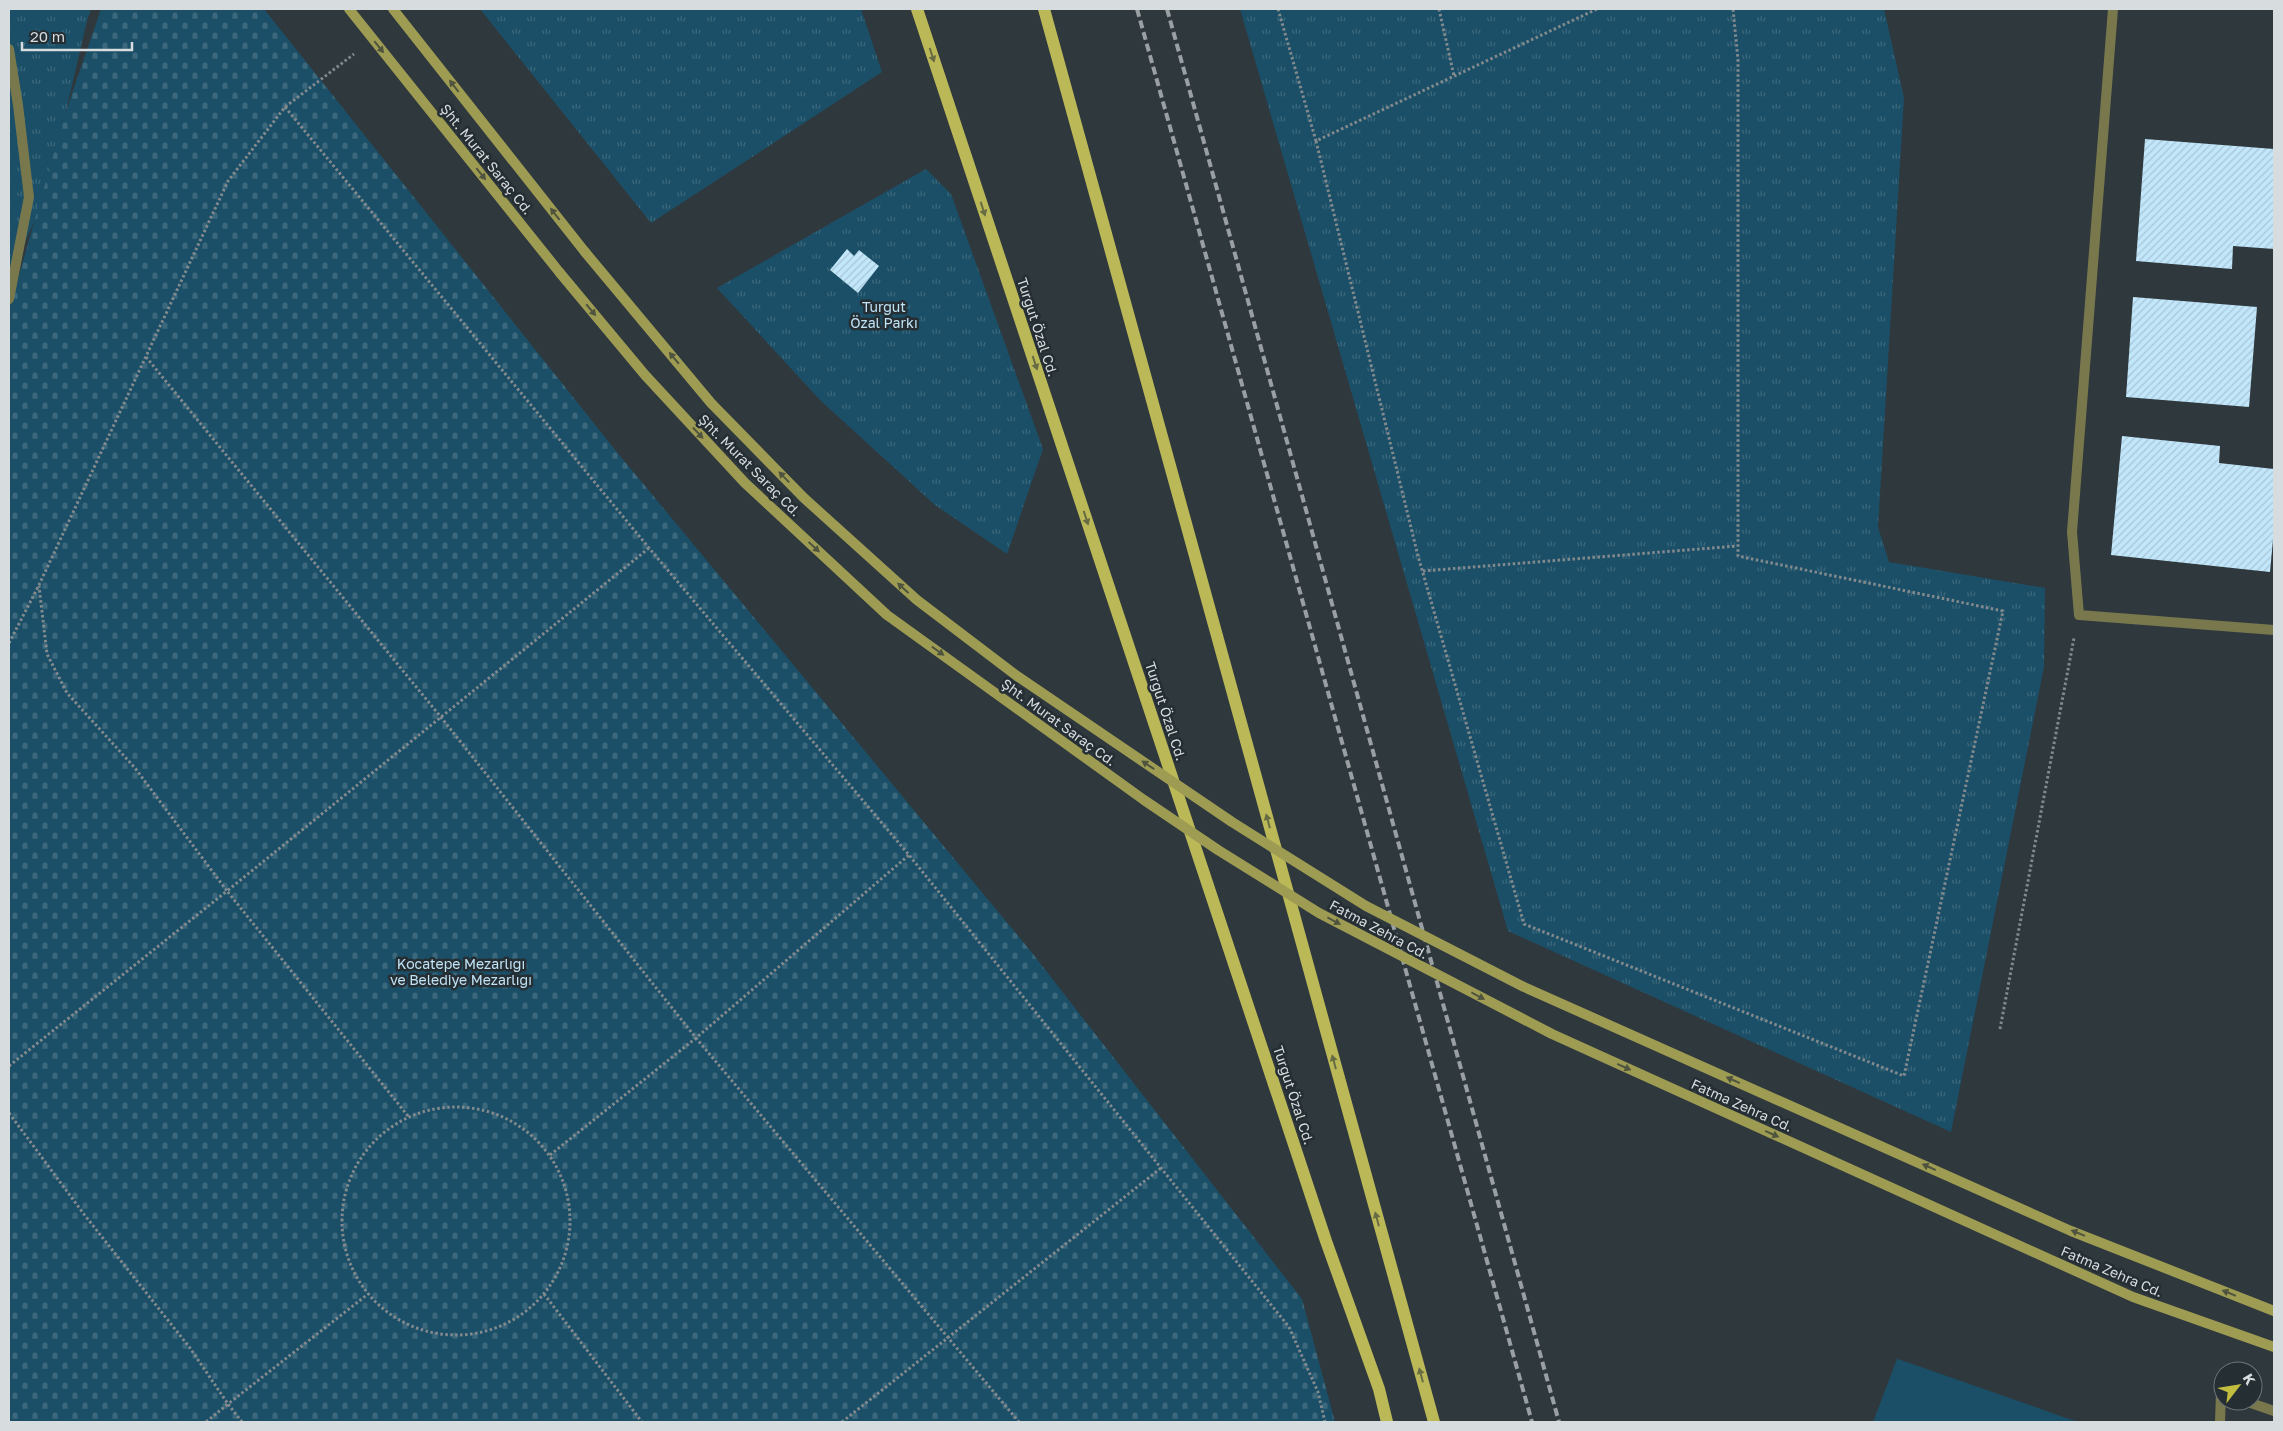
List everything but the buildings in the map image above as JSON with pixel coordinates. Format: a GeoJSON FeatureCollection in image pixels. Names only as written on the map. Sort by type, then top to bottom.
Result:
{"type":"FeatureCollection","features":[{"type":"Feature","properties":{"kind":"main road","name":"Turgut Özal Cd."},"geometry":{"type":"LineString","coordinates":[[917,9],[1326,1241],[1379,1388],[1387,1422]]}},
{"type":"Feature","properties":{"kind":"main road"},"geometry":{"type":"LineString","coordinates":[[1044,9],[1434,1422]]}},
{"type":"Feature","properties":{"kind":"street","name":"Şht. Murat Saraç Cd."},"geometry":{"type":"LineString","coordinates":[[349,9],[560,273],[645,375],[745,483],[887,615],[1144,800],[1218,850]]}},
{"type":"Feature","properties":{"kind":"street","name":"Şht. Murat Saraç Cd."},"geometry":{"type":"LineString","coordinates":[[393,9],[585,252],[711,403],[804,498],[917,600],[1017,676],[1232,822]]}},
{"type":"Feature","properties":{"kind":"street"},"geometry":{"type":"LineString","coordinates":[[2113,9],[2072,532],[2079,615],[2274,630]]}},
{"type":"Feature","properties":{"kind":"street"},"geometry":{"type":"LineString","coordinates":[[9,49],[29,197],[9,299]]}},
{"type":"Feature","properties":{"kind":"street","name":"Fatma Zehra Cd."},"geometry":{"type":"LineString","coordinates":[[1232,822],[1366,906],[1524,987],[2071,1231],[2274,1311]]}},
{"type":"Feature","properties":{"kind":"street","name":"Fatma Zehra Cd."},"geometry":{"type":"LineString","coordinates":[[1218,850],[1319,913],[1552,1034],[2133,1297],[2274,1347]]}},
{"type":"Feature","properties":{"kind":"path"},"geometry":{"type":"LineString","coordinates":[[1278,9],[1316,141],[1423,571],[1524,924],[1904,1076],[2003,612],[1738,556],[1738,60],[1733,9]]}},
{"type":"Feature","properties":{"kind":"path"},"geometry":{"type":"LineString","coordinates":[[1439,9],[1454,76]]}},
{"type":"Feature","properties":{"kind":"path"},"geometry":{"type":"LineString","coordinates":[[1316,141],[1597,9]]}},
{"type":"Feature","properties":{"kind":"path"},"geometry":{"type":"LineString","coordinates":[[9,643],[39,585],[228,182],[285,107],[373,39]]}},
{"type":"Feature","properties":{"kind":"path"},"geometry":{"type":"LineString","coordinates":[[285,107],[648,548],[909,855],[1288,1326],[1318,1392],[1325,1422]]}},
{"type":"Feature","properties":{"kind":"path"},"geometry":{"type":"LineString","coordinates":[[146,357],[440,716],[696,1038],[1019,1422]]}},
{"type":"Feature","properties":{"kind":"path"},"geometry":{"type":"LineString","coordinates":[[1423,571],[1737,546]]}},
{"type":"Feature","properties":{"kind":"path"},"geometry":{"type":"LineString","coordinates":[[9,1066],[648,548]]}},
{"type":"Feature","properties":{"kind":"path"},"geometry":{"type":"LineString","coordinates":[[39,585],[47,654],[67,694],[135,768],[227,891],[408,1116]]}},
{"type":"Feature","properties":{"kind":"path"},"geometry":{"type":"LineString","coordinates":[[2000,1029],[2079,615]]}},
{"type":"Feature","properties":{"kind":"path"},"geometry":{"type":"LineString","coordinates":[[550,1155],[696,1038],[909,855]]}},
{"type":"Feature","properties":{"kind":"path"},"geometry":{"type":"LineString","coordinates":[[462,1106],[488,1111],[511,1121],[532,1135],[550,1155],[565,1188],[570,1225],[563,1262],[544,1294],[519,1317],[493,1329],[465,1335],[436,1333],[406,1324],[385,1311],[368,1294],[359,1281],[346,1251],[342,1219],[347,1186],[361,1157],[382,1133],[408,1116],[435,1108],[462,1106]]}},
{"type":"Feature","properties":{"kind":"path"},"geometry":{"type":"LineString","coordinates":[[9,1113],[83,1213],[190,1348],[242,1422]]}},
{"type":"Feature","properties":{"kind":"path"},"geometry":{"type":"LineString","coordinates":[[842,1422],[1161,1168]]}},
{"type":"Feature","properties":{"kind":"path"},"geometry":{"type":"LineString","coordinates":[[206,1422],[368,1294]]}},
{"type":"Feature","properties":{"kind":"path"},"geometry":{"type":"LineString","coordinates":[[544,1294],[642,1422]]}},
{"type":"Feature","properties":{"kind":"green space"},"geometry":{"type":"Polygon","coordinates":[[[9,9],[91,9],[46,196],[9,277],[9,9]]]}},
{"type":"Feature","properties":{"kind":"green space","name":"Kocatepe Mezarlığı ve Belediye Mezarlığı"},"geometry":{"type":"Polygon","coordinates":[[[101,9],[264,9],[616,451],[1029,949],[1302,1299],[1335,1422],[9,1422],[9,310],[66,111],[101,9]]]}},
{"type":"Feature","properties":{"kind":"green space"},"geometry":{"type":"Polygon","coordinates":[[[480,9],[861,9],[882,72],[651,223],[480,9]]]}},
{"type":"Feature","properties":{"kind":"green space"},"geometry":{"type":"Polygon","coordinates":[[[1240,9],[1884,9],[1904,98],[1878,527],[1889,562],[2045,588],[2044,667],[1951,1132],[1508,931],[1240,9]]]}},
{"type":"Feature","properties":{"kind":"green space","name":"Turgut Özal Parkı"},"geometry":{"type":"Polygon","coordinates":[[[926,169],[951,194],[1043,449],[1007,554],[935,505],[821,401],[717,288],[926,169]]]}},
{"type":"Feature","properties":{"kind":"green space"},"geometry":{"type":"Polygon","coordinates":[[[1898,1359],[2078,1422],[1873,1422],[1898,1359]]]}},
{"type":"Feature","properties":{"kind":"railway"},"geometry":{"type":"LineString","coordinates":[[1137,9],[1532,1422]]}},
{"type":"Feature","properties":{"kind":"railway"},"geometry":{"type":"LineString","coordinates":[[1167,9],[1559,1422]]}}]}
